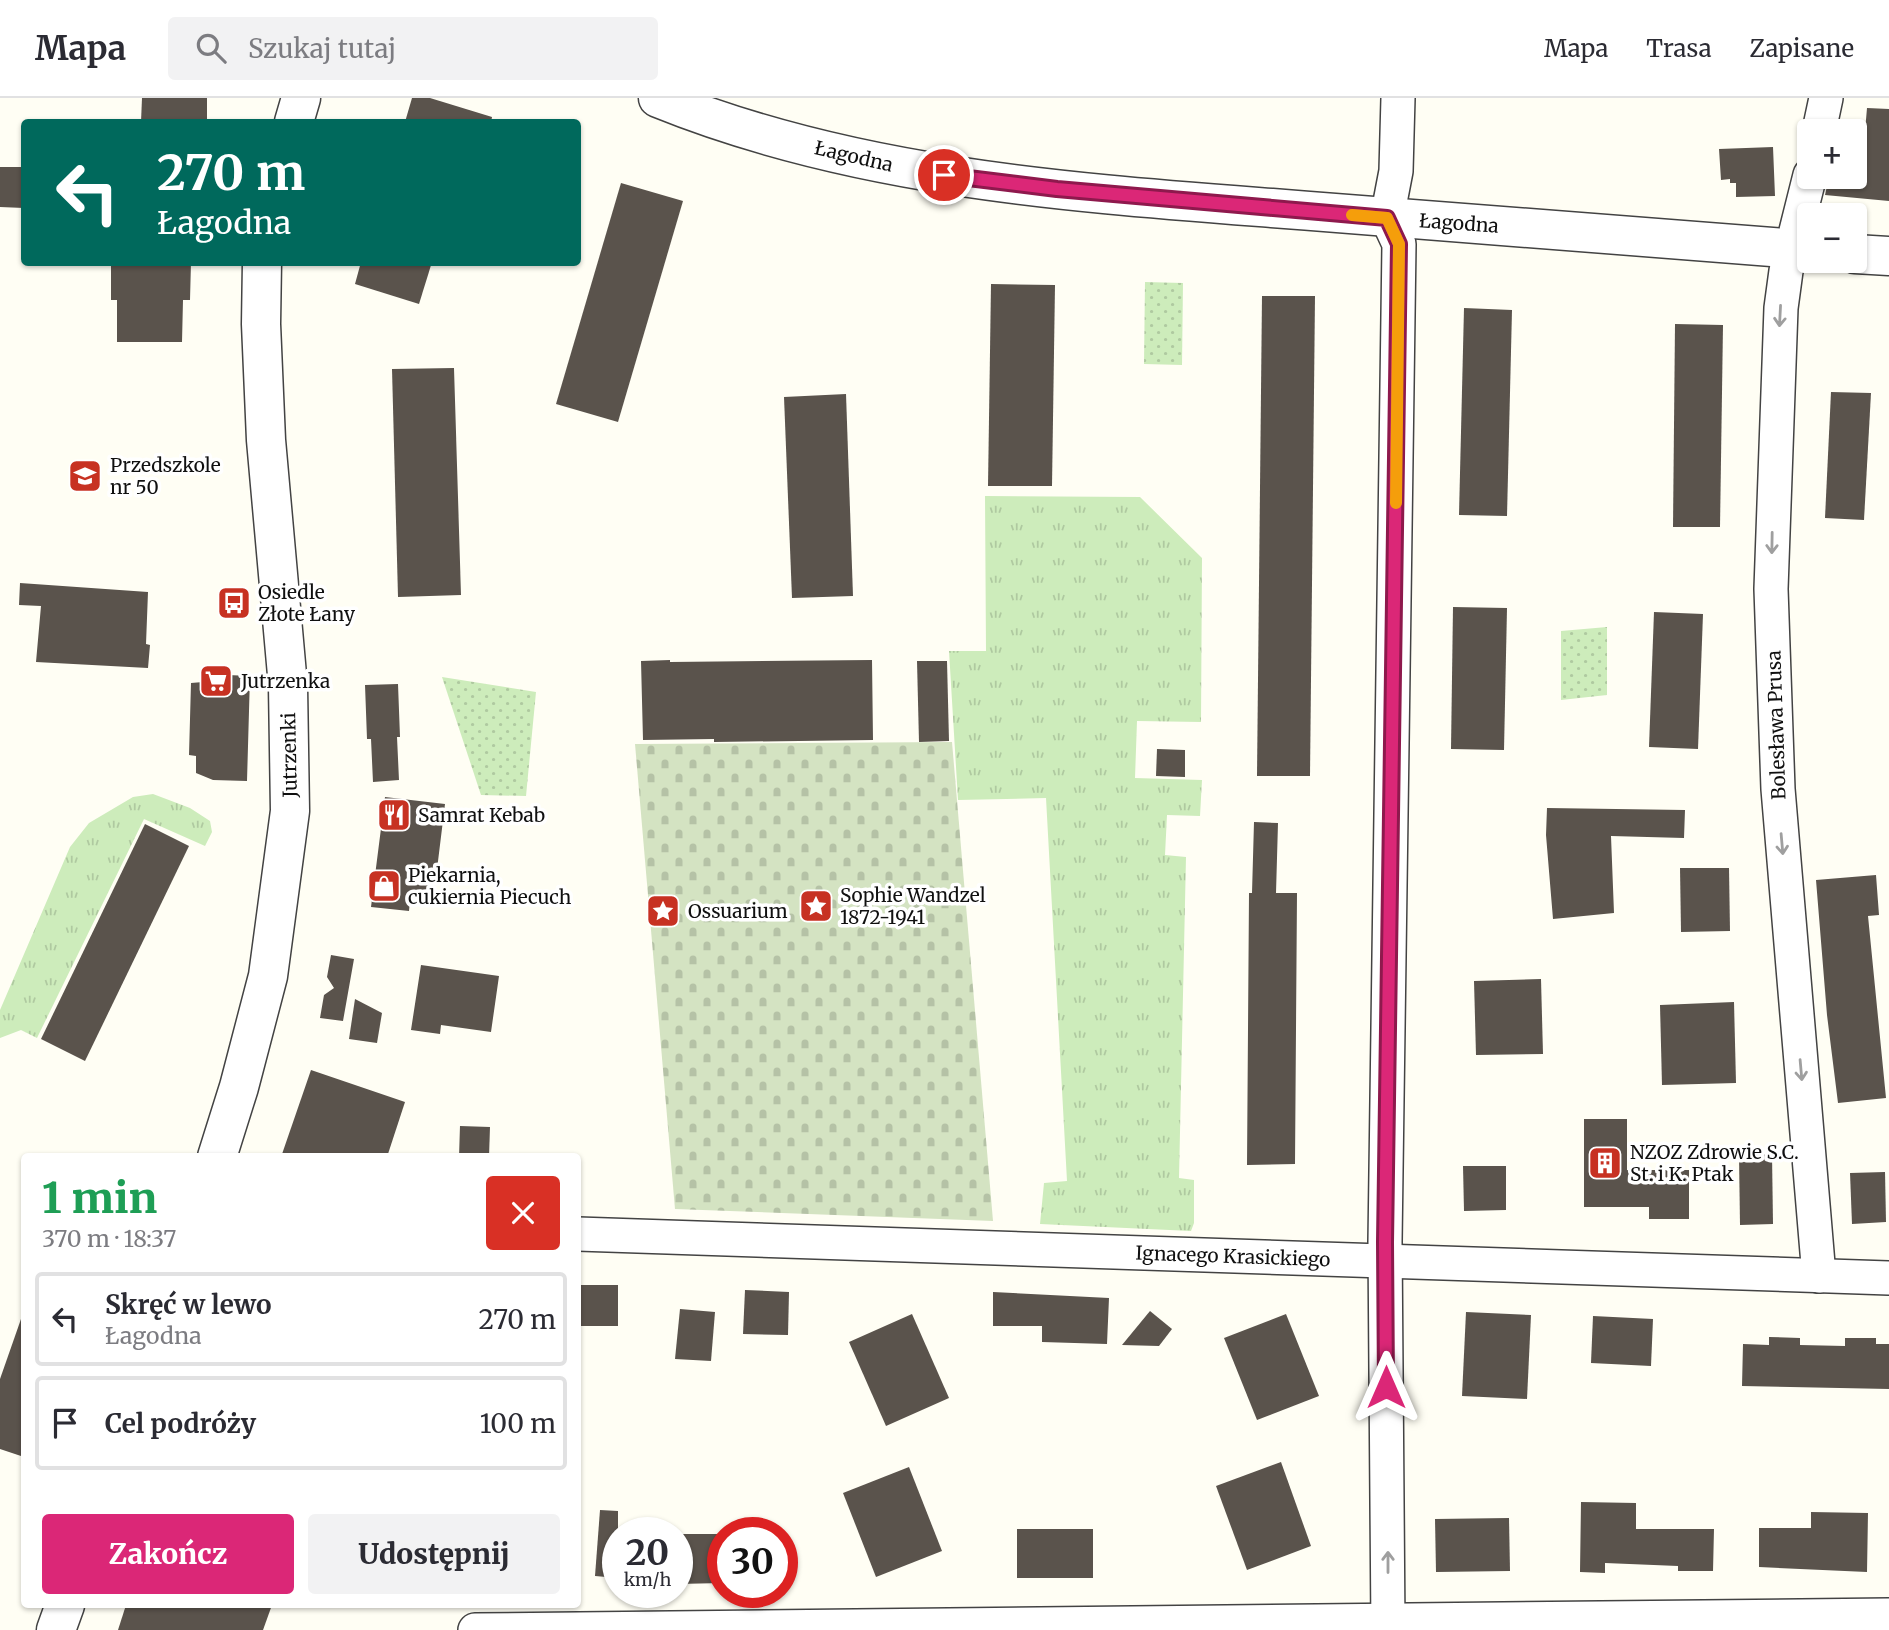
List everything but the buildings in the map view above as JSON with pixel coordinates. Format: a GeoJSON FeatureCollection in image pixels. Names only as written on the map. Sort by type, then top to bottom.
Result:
{"type":"FeatureCollection","features":[{"type":"Feature","properties":{"kind":"street"},"geometry":{"type":"LineString","coordinates":[[295,119],[301,98]]}},
{"type":"Feature","properties":{"kind":"street","name":"Łagodna"},"geometry":{"type":"LineString","coordinates":[[658,98],[773,137],[892,166],[962,178],[1387,218],[1797,249]]}},
{"type":"Feature","properties":{"kind":"street"},"geometry":{"type":"LineString","coordinates":[[1388,1625],[1385,1260],[1399,244],[1387,218],[1396,171],[1398,98]]}},
{"type":"Feature","properties":{"kind":"street"},"geometry":{"type":"LineString","coordinates":[[1822,119],[1826,98]]}},
{"type":"Feature","properties":{"kind":"street"},"geometry":{"type":"LineString","coordinates":[[1867,255],[1889,256]]}},
{"type":"Feature","properties":{"kind":"street","name":"Bolesława Prusa"},"geometry":{"type":"LineString","coordinates":[[1797,258],[1780,307],[1771,589],[1779,805],[1819,1276]]}},
{"type":"Feature","properties":{"kind":"street","name":"Jutrzenki"},"geometry":{"type":"LineString","coordinates":[[218,1153],[239,1087],[268,976],[284,873],[290,811],[288,686],[266,440],[261,324],[262,266]]}},
{"type":"Feature","properties":{"kind":"street","name":"Ignacego Krasickiego"},"geometry":{"type":"LineString","coordinates":[[581,1234],[1889,1278]]}},
{"type":"Feature","properties":{"kind":"street"},"geometry":{"type":"LineString","coordinates":[[56,1630],[64,1608]]}},
{"type":"Feature","properties":{"kind":"street"},"geometry":{"type":"LineString","coordinates":[[475,1630],[1388,1625],[1889,1615]]}},
{"type":"Feature","properties":{"kind":"green space"},"geometry":{"type":"Polygon","coordinates":[[[1145,282],[1183,283],[1182,365],[1144,364],[1145,282]]]}},
{"type":"Feature","properties":{"kind":"green space"},"geometry":{"type":"Polygon","coordinates":[[[985,496],[1140,497],[1202,558],[1201,722],[1137,721],[1135,778],[1202,780],[1200,816],[1167,815],[1165,855],[1186,857],[1179,1178],[1194,1180],[1194,1223],[1191,1231],[1040,1224],[1044,1183],[1067,1181],[1046,798],[958,800],[949,651],[986,651],[985,496]]]}},
{"type":"Feature","properties":{"kind":"green space"},"geometry":{"type":"Polygon","coordinates":[[[1607,627],[1607,695],[1561,700],[1561,631],[1607,627]]]}},
{"type":"Feature","properties":{"kind":"green space"},"geometry":{"type":"Polygon","coordinates":[[[442,677],[536,692],[526,796],[481,795],[442,677]]]}},
{"type":"Feature","properties":{"kind":"green space"},"geometry":{"type":"Polygon","coordinates":[[[952,742],[993,1221],[675,1209],[635,744],[952,742]]]}},
{"type":"Feature","properties":{"kind":"green space"},"geometry":{"type":"Polygon","coordinates":[[[153,794],[190,808],[210,821],[212,832],[205,846],[144,819],[37,1038],[21,1030],[0,1038],[0,1010],[70,847],[89,823],[133,797],[153,794]]]}},
{"type":"Feature","properties":{"kind":"slow traffic"},"geometry":{"type":"LineString","coordinates":[[1352,215],[1387,218],[1399,244],[1396,503]]}},
{"type":"Feature","properties":{"kind":"place","name":"Przedszkole nr 50"},"geometry":{"type":"Point","coordinates":[85,476]}},
{"type":"Feature","properties":{"kind":"place","name":"Osiedle Złote Łany"},"geometry":{"type":"Point","coordinates":[234,603]}},
{"type":"Feature","properties":{"kind":"place","name":"Jutrzenka"},"geometry":{"type":"Point","coordinates":[216,681]}},
{"type":"Feature","properties":{"kind":"place","name":"Samrat Kebab"},"geometry":{"type":"Point","coordinates":[394,815]}},
{"type":"Feature","properties":{"kind":"place","name":"Piekarnia, cukiernia Piecuch"},"geometry":{"type":"Point","coordinates":[384,886]}},
{"type":"Feature","properties":{"kind":"place","name":"Sophie Wandzel 1872-1941"},"geometry":{"type":"Point","coordinates":[816,906]}},
{"type":"Feature","properties":{"kind":"place","name":"Ossuarium"},"geometry":{"type":"Point","coordinates":[663,911]}},
{"type":"Feature","properties":{"kind":"place","name":"NZOZ Zdrowie S.C. St. i K. Ptak"},"geometry":{"type":"Point","coordinates":[1605,1163]}},
{"type":"Feature","properties":{"kind":"route"},"geometry":{"type":"LineString","coordinates":[[944,175],[1057,189],[1387,218],[1399,244],[1385,1242],[1386,1387]]}}]}
